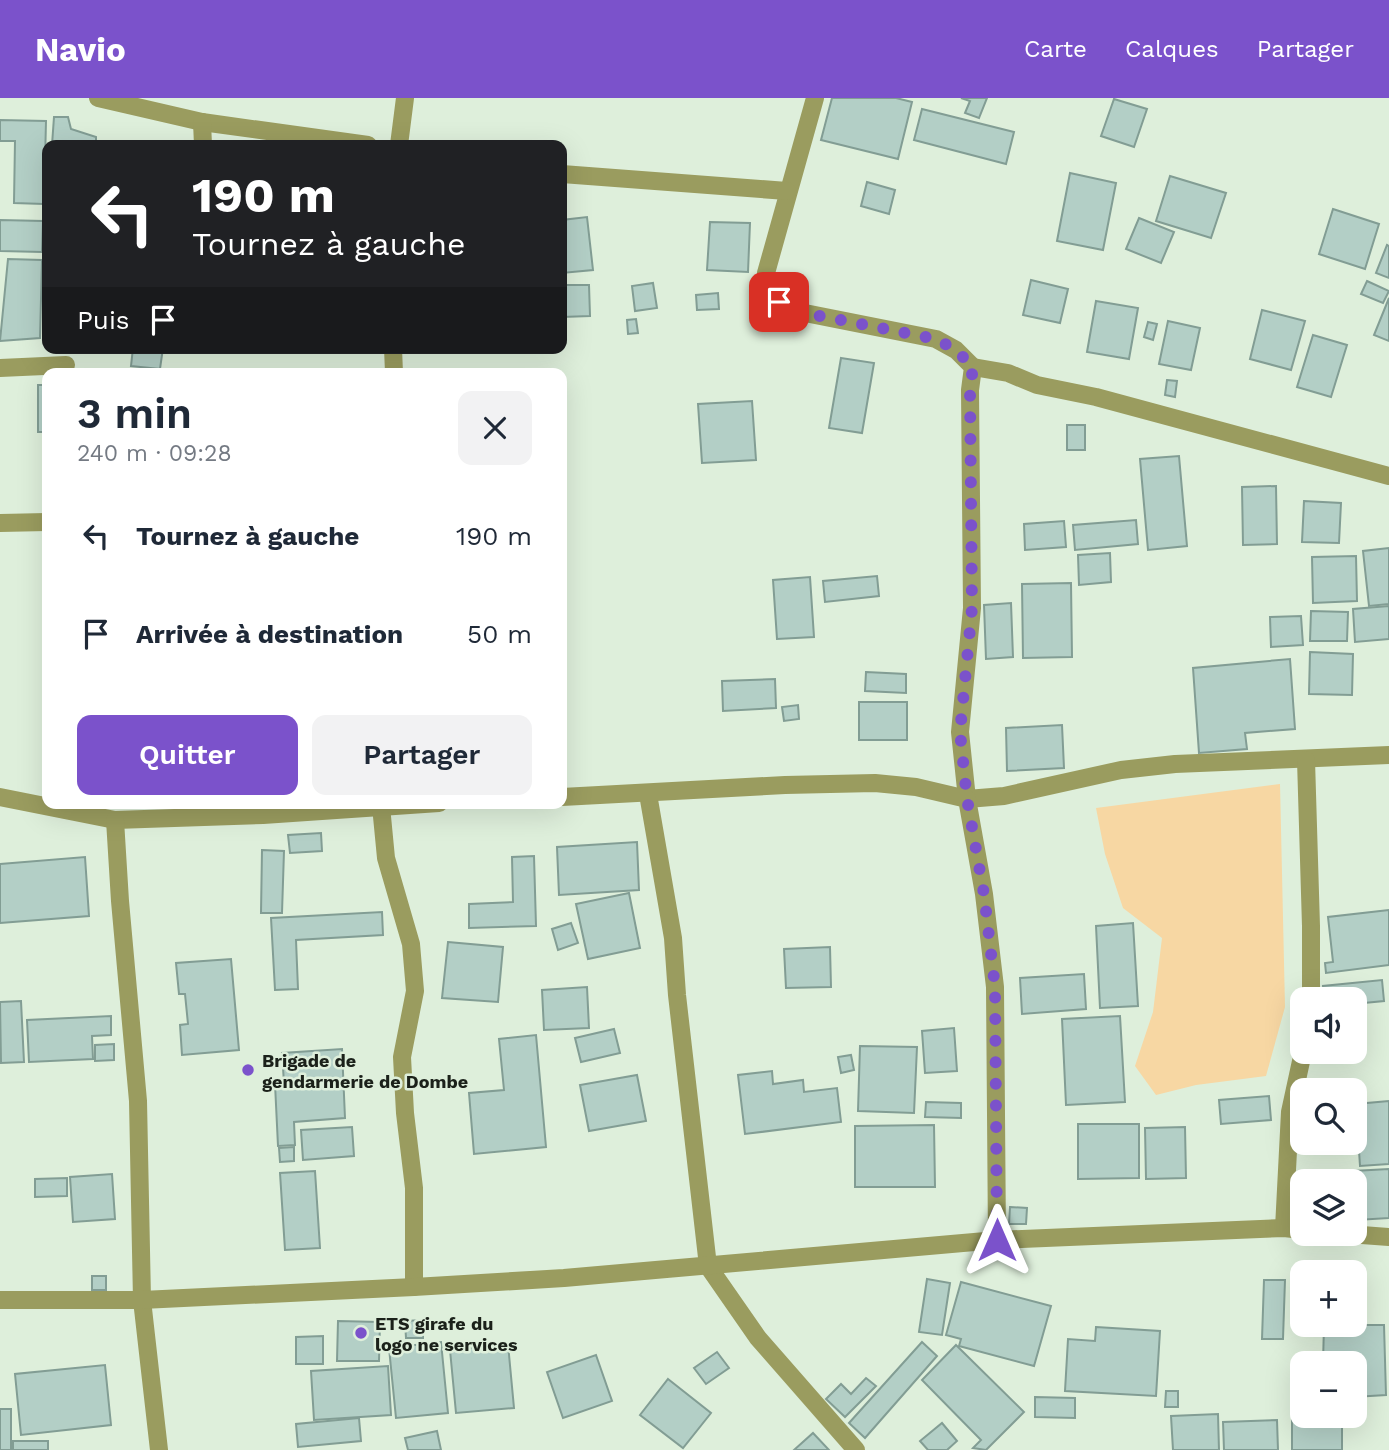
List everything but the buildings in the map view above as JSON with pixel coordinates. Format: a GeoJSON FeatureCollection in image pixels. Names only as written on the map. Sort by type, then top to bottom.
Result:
{"type":"FeatureCollection","features":[{"type":"Feature","properties":{"kind":"street"},"geometry":{"type":"LineString","coordinates":[[98,98],[202,122],[332,140]]}},
{"type":"Feature","properties":{"kind":"street"},"geometry":{"type":"LineString","coordinates":[[400,140],[405,98]]}},
{"type":"Feature","properties":{"kind":"street"},"geometry":{"type":"LineString","coordinates":[[815,98],[766,273],[769,289],[779,302],[805,313],[936,339],[956,350],[973,367],[1009,373],[1037,385],[1096,397],[1389,476]]}},
{"type":"Feature","properties":{"kind":"street"},"geometry":{"type":"LineString","coordinates":[[202,122],[203,140]]}},
{"type":"Feature","properties":{"kind":"street"},"geometry":{"type":"LineString","coordinates":[[567,174],[787,191]]}},
{"type":"Feature","properties":{"kind":"street"},"geometry":{"type":"LineString","coordinates":[[0,368],[66,365]]}},
{"type":"Feature","properties":{"kind":"street"},"geometry":{"type":"LineString","coordinates":[[973,367],[970,390],[972,608],[960,732],[967,799],[984,894],[995,987],[997,1240]]}},
{"type":"Feature","properties":{"kind":"street"},"geometry":{"type":"LineString","coordinates":[[0,523],[42,522]]}},
{"type":"Feature","properties":{"kind":"street"},"geometry":{"type":"LineString","coordinates":[[567,797],[874,783],[916,787],[967,799],[1004,796],[1134,769],[1175,764],[1389,755]]}},
{"type":"Feature","properties":{"kind":"street"},"geometry":{"type":"LineString","coordinates":[[1306,760],[1311,987]]}},
{"type":"Feature","properties":{"kind":"street"},"geometry":{"type":"LineString","coordinates":[[648,794],[673,938],[708,1266],[758,1338],[856,1450]]}},
{"type":"Feature","properties":{"kind":"street"},"geometry":{"type":"LineString","coordinates":[[0,797],[42,805]]}},
{"type":"Feature","properties":{"kind":"street"},"geometry":{"type":"LineString","coordinates":[[60,809],[115,820],[263,815],[334,809]]}},
{"type":"Feature","properties":{"kind":"street"},"geometry":{"type":"LineString","coordinates":[[382,809],[386,858],[411,944],[415,991],[402,1057],[404,1113],[414,1188],[414,1287]]}},
{"type":"Feature","properties":{"kind":"street"},"geometry":{"type":"LineString","coordinates":[[115,820],[138,1101],[142,1300],[159,1450]]}},
{"type":"Feature","properties":{"kind":"street"},"geometry":{"type":"LineString","coordinates":[[1291,1169],[1290,1112],[1300,1064]]}},
{"type":"Feature","properties":{"kind":"street"},"geometry":{"type":"LineString","coordinates":[[0,1300],[142,1300],[414,1287],[564,1278],[997,1240],[1290,1229]]}},
{"type":"Feature","properties":{"kind":"street"},"geometry":{"type":"LineString","coordinates":[[1367,1235],[1389,1237]]}},
{"type":"Feature","properties":{"kind":"shaded area"},"geometry":{"type":"Polygon","coordinates":[[[1280,784],[1285,1007],[1266,1076],[1196,1085],[1156,1095],[1135,1066],[1153,1012],[1162,938],[1123,908],[1105,854],[1096,808],[1280,784]]]}},
{"type":"Feature","properties":{"kind":"place","name":"Brigade de gendarmerie de Dombe"},"geometry":{"type":"Point","coordinates":[248,1070]}},
{"type":"Feature","properties":{"kind":"place","name":"ETS girafe du logo ne services"},"geometry":{"type":"Point","coordinates":[361,1333]}},
{"type":"Feature","properties":{"kind":"route"},"geometry":{"type":"LineString","coordinates":[[779,302],[805,313],[936,339],[956,350],[973,367],[970,390],[972,608],[960,732],[967,799],[984,894],[995,987],[997,1240]]}}]}
